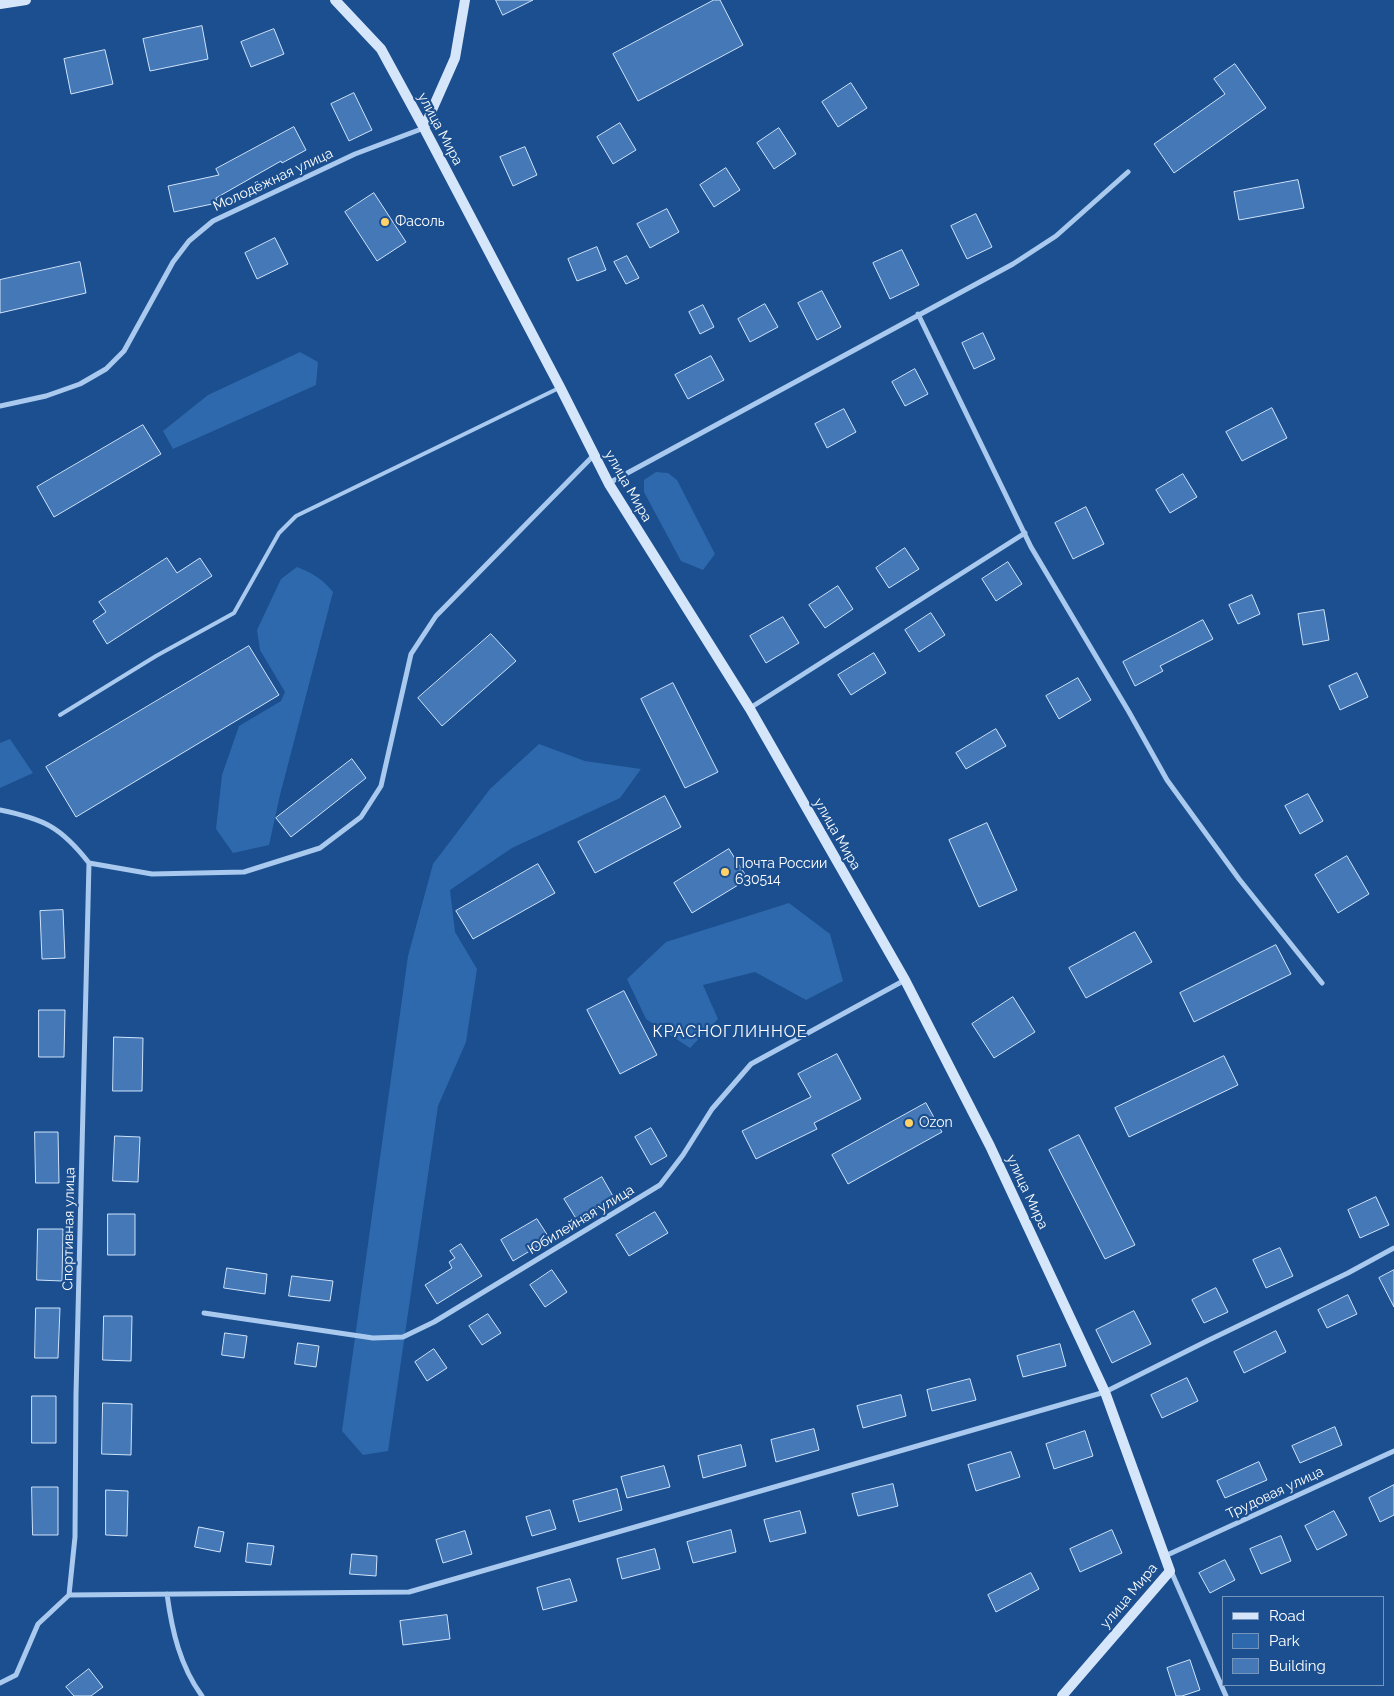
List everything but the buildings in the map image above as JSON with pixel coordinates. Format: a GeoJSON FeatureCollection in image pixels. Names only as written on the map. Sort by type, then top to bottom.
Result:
{"type":"FeatureCollection","features":[{"type":"Feature","properties":{"kind":"street"},"geometry":{"type":"LineString","coordinates":[[0,4],[26,0]]}},
{"type":"Feature","properties":{"kind":"street","name":"улица Мира"},"geometry":{"type":"LineString","coordinates":[[335,0],[381,49],[560,387],[609,484],[750,709],[905,980],[990,1146],[1105,1392],[1170,1571],[1062,1696]]}},
{"type":"Feature","properties":{"kind":"street"},"geometry":{"type":"LineString","coordinates":[[424,128],[455,58],[465,0]]}},
{"type":"Feature","properties":{"kind":"street","name":"Молодёжная улица"},"geometry":{"type":"LineString","coordinates":[[0,406],[46,396],[80,384],[106,369],[124,351],[173,262],[188,241],[213,221],[355,154],[424,128]]}},
{"type":"Feature","properties":{"kind":"street"},"geometry":{"type":"LineString","coordinates":[[609,484],[1012,264],[1056,236],[1128,172]]}},
{"type":"Feature","properties":{"kind":"street"},"geometry":{"type":"LineString","coordinates":[[918,314],[1024,533],[1167,780],[1239,879],[1322,983]]}},
{"type":"Feature","properties":{"kind":"street"},"geometry":{"type":"LineString","coordinates":[[0,810],[28,816],[56,829],[75,845],[89,863],[152,874],[244,872],[320,848],[361,817],[381,786],[411,654],[436,616],[594,455]]}},
{"type":"Feature","properties":{"kind":"street"},"geometry":{"type":"LineString","coordinates":[[750,709],[1024,533]]}},
{"type":"Feature","properties":{"kind":"street","name":"Спортивная улица"},"geometry":{"type":"LineString","coordinates":[[69,1595],[76,1537],[76,1394],[89,863]]}},
{"type":"Feature","properties":{"kind":"street","name":"Юбилейная улица"},"geometry":{"type":"LineString","coordinates":[[204,1313],[372,1338],[403,1337],[434,1322],[660,1185],[683,1156],[712,1109],[751,1064],[905,980]]}},
{"type":"Feature","properties":{"kind":"street"},"geometry":{"type":"LineString","coordinates":[[0,1683],[16,1675],[38,1624],[69,1595],[409,1592],[1105,1392],[1348,1273],[1394,1248]]}},
{"type":"Feature","properties":{"kind":"street","name":"Трудовая улица"},"geometry":{"type":"LineString","coordinates":[[1165,1556],[1394,1451]]}},
{"type":"Feature","properties":{"kind":"street"},"geometry":{"type":"LineString","coordinates":[[1170,1571],[1226,1696]]}},
{"type":"Feature","properties":{"kind":"street"},"geometry":{"type":"LineString","coordinates":[[168,1594],[171,1620],[181,1658],[202,1696]]}},
{"type":"Feature","properties":{"kind":"lane"},"geometry":{"type":"LineString","coordinates":[[60,714],[156,656],[234,613],[279,533],[296,516],[560,387]]}},
{"type":"Feature","properties":{"kind":"green space"},"geometry":{"type":"Polygon","coordinates":[[[300,352],[318,362],[316,385],[173,449],[163,431],[208,395],[300,352]]]}},
{"type":"Feature","properties":{"kind":"green space"},"geometry":{"type":"Polygon","coordinates":[[[656,472],[668,473],[677,480],[715,554],[703,570],[681,561],[644,492],[644,480],[656,472]]]}},
{"type":"Feature","properties":{"kind":"green space"},"geometry":{"type":"Polygon","coordinates":[[[297,567],[317,577],[333,592],[280,795],[269,845],[233,853],[216,829],[222,775],[239,726],[281,701],[285,692],[260,650],[257,630],[281,579],[297,567]]]}},
{"type":"Feature","properties":{"kind":"green space"},"geometry":{"type":"Polygon","coordinates":[[[10,739],[33,773],[0,788],[0,743],[10,739]]]}},
{"type":"Feature","properties":{"kind":"green space"},"geometry":{"type":"Polygon","coordinates":[[[539,744],[585,761],[641,769],[620,798],[512,848],[450,890],[455,932],[477,969],[466,1042],[438,1106],[388,1451],[363,1455],[342,1431],[408,956],[433,864],[490,789],[539,744]]]}},
{"type":"Feature","properties":{"kind":"green space"},"geometry":{"type":"Polygon","coordinates":[[[789,903],[830,934],[843,981],[806,1000],[755,972],[703,985],[718,1019],[690,1048],[646,1019],[627,979],[666,942],[789,903]]]}},
{"type":"Feature","properties":{"kind":"place","name":"Фасоль"},"geometry":{"type":"Point","coordinates":[385,222]}},
{"type":"Feature","properties":{"kind":"place","name":"Почта России 630514"},"geometry":{"type":"Point","coordinates":[725,872]}},
{"type":"Feature","properties":{"kind":"place","name":"Ozon"},"geometry":{"type":"Point","coordinates":[909,1123]}},
{"type":"Feature","properties":{"kind":"district","name":"КРАСНОГЛИННОЕ"},"geometry":{"type":"Point","coordinates":[730,1032]}}]}
